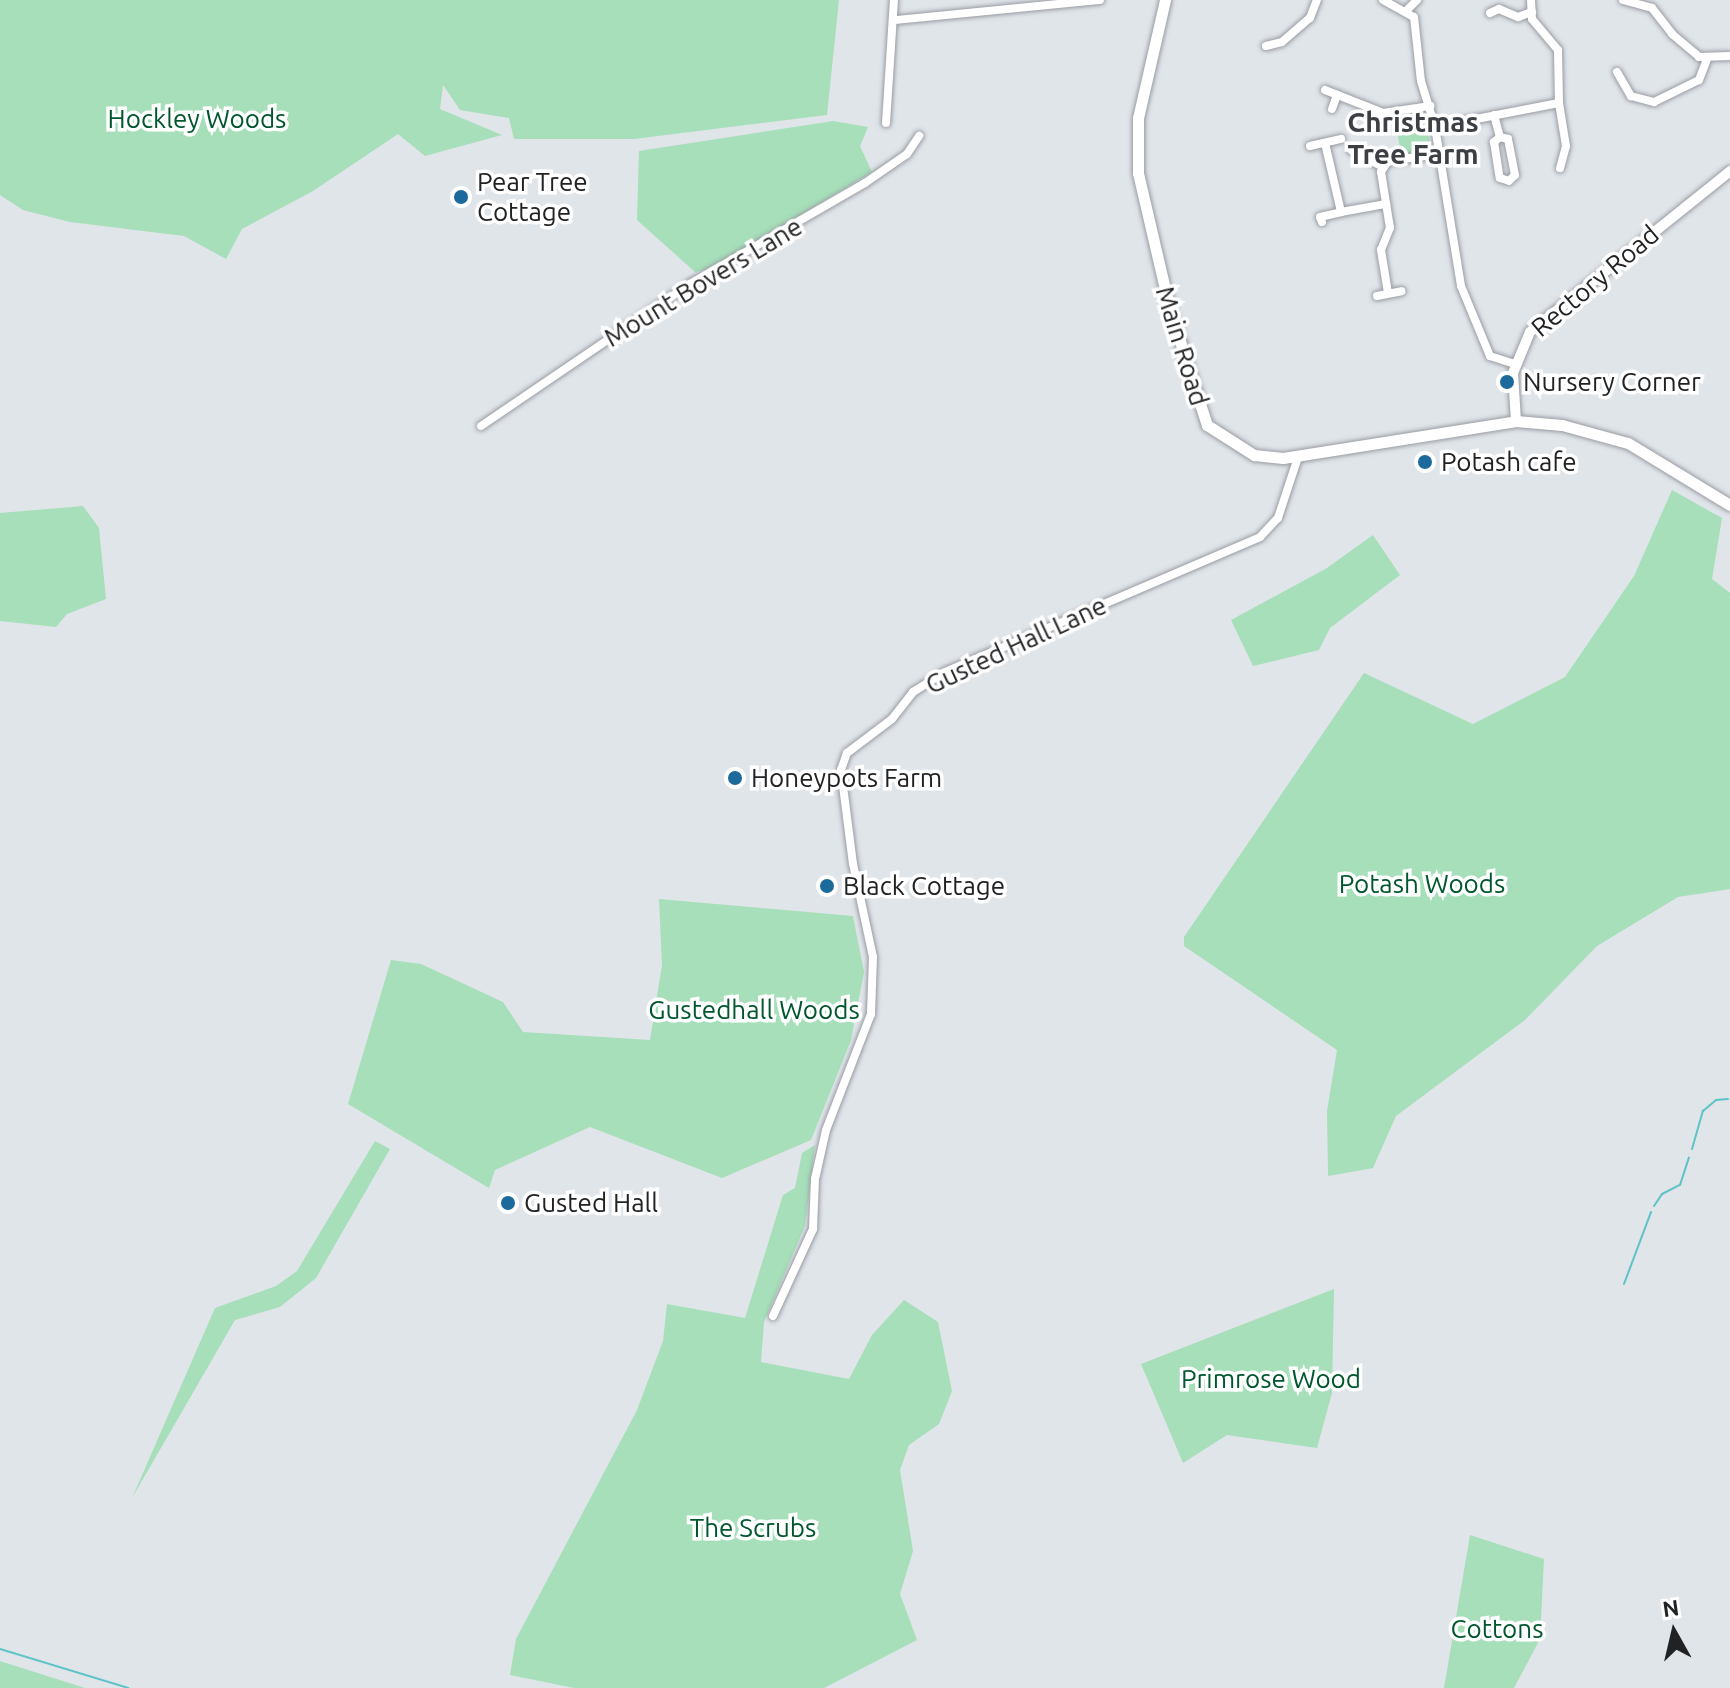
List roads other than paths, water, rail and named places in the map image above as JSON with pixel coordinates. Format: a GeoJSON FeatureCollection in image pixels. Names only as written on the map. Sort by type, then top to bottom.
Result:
{"type":"FeatureCollection","features":[{"type":"Feature","properties":{"kind":"main road","name":"Main Road"},"geometry":{"type":"LineString","coordinates":[[1165,0],[1138,118],[1138,173],[1196,401],[1207,425],[1254,455],[1298,457],[1516,421],[1608,435],[1730,505]]}},
{"type":"Feature","properties":{"kind":"street"},"geometry":{"type":"LineString","coordinates":[[886,123],[896,20],[894,0]]}},
{"type":"Feature","properties":{"kind":"street"},"geometry":{"type":"LineString","coordinates":[[896,20],[1100,0]]}},
{"type":"Feature","properties":{"kind":"street"},"geometry":{"type":"LineString","coordinates":[[1266,46],[1282,42],[1310,18],[1317,0]]}},
{"type":"Feature","properties":{"kind":"street"},"geometry":{"type":"LineString","coordinates":[[1383,0],[1408,9],[1414,17],[1421,81],[1435,127],[1461,286],[1490,356],[1515,364]]}},
{"type":"Feature","properties":{"kind":"street"},"geometry":{"type":"LineString","coordinates":[[1408,9],[1417,0]]}},
{"type":"Feature","properties":{"kind":"street"},"geometry":{"type":"LineString","coordinates":[[1531,0],[1532,12],[1558,50],[1559,103],[1566,146],[1560,168]]}},
{"type":"Feature","properties":{"kind":"street"},"geometry":{"type":"LineString","coordinates":[[1623,0],[1652,8],[1672,34],[1707,59],[1730,56]]}},
{"type":"Feature","properties":{"kind":"street"},"geometry":{"type":"LineString","coordinates":[[1652,8],[1659,0]]}},
{"type":"Feature","properties":{"kind":"street"},"geometry":{"type":"LineString","coordinates":[[1490,13],[1499,9],[1518,17],[1532,12]]}},
{"type":"Feature","properties":{"kind":"street"},"geometry":{"type":"LineString","coordinates":[[1617,72],[1631,96],[1643,102],[1692,85],[1703,75],[1707,59]]}},
{"type":"Feature","properties":{"kind":"street"},"geometry":{"type":"LineString","coordinates":[[1325,90],[1383,113],[1430,106]]}},
{"type":"Feature","properties":{"kind":"street"},"geometry":{"type":"LineString","coordinates":[[1332,109],[1337,95]]}},
{"type":"Feature","properties":{"kind":"street"},"geometry":{"type":"LineString","coordinates":[[1643,102],[1643,113]]}},
{"type":"Feature","properties":{"kind":"street"},"geometry":{"type":"LineString","coordinates":[[1435,127],[1559,103]]}},
{"type":"Feature","properties":{"kind":"street"},"geometry":{"type":"LineString","coordinates":[[1494,115],[1500,137]]}},
{"type":"Feature","properties":{"kind":"street","name":"Mount Bovers Lane"},"geometry":{"type":"LineString","coordinates":[[481,426],[690,284],[865,183],[907,154],[919,136]]}},
{"type":"Feature","properties":{"kind":"street"},"geometry":{"type":"LineString","coordinates":[[1500,137],[1508,139],[1515,175],[1509,181],[1500,178],[1494,142],[1500,137]]}},
{"type":"Feature","properties":{"kind":"street"},"geometry":{"type":"LineString","coordinates":[[1310,146],[1341,139]]}},
{"type":"Feature","properties":{"kind":"street"},"geometry":{"type":"LineString","coordinates":[[1325,143],[1341,212]]}},
{"type":"Feature","properties":{"kind":"street"},"geometry":{"type":"LineString","coordinates":[[1351,150],[1383,167]]}},
{"type":"Feature","properties":{"kind":"street"},"geometry":{"type":"LineString","coordinates":[[1388,293],[1381,257],[1389,231],[1383,167],[1388,161],[1439,154]]}},
{"type":"Feature","properties":{"kind":"street","name":"Rectory Road"},"geometry":{"type":"LineString","coordinates":[[1516,421],[1515,364],[1542,320],[1730,171]]}},
{"type":"Feature","properties":{"kind":"street"},"geometry":{"type":"LineString","coordinates":[[1322,222],[1320,217],[1386,204]]}},
{"type":"Feature","properties":{"kind":"street"},"geometry":{"type":"LineString","coordinates":[[1377,296],[1402,291]]}},
{"type":"Feature","properties":{"kind":"street","name":"Gusted Hall Lane"},"geometry":{"type":"LineString","coordinates":[[773,1316],[813,1229],[815,1179],[826,1130],[871,1014],[873,957],[853,864],[841,770],[847,753],[892,719],[913,692],[943,673],[1260,537],[1278,518],[1298,457]]}},
{"type":"Feature","properties":{"kind":"waterway"},"geometry":{"type":"LineString","coordinates":[[1692,1149],[1703,1111],[1716,1100],[1728,1099]]}},
{"type":"Feature","properties":{"kind":"waterway"},"geometry":{"type":"LineString","coordinates":[[1654,1206],[1662,1194],[1680,1185],[1689,1157]]}},
{"type":"Feature","properties":{"kind":"waterway"},"geometry":{"type":"LineString","coordinates":[[1624,1284],[1651,1212]]}},
{"type":"Feature","properties":{"kind":"waterway"},"geometry":{"type":"LineString","coordinates":[[0,1649],[128,1688]]}},
{"type":"Feature","properties":{"kind":"place","name":"Pear Tree Cottage"},"geometry":{"type":"Point","coordinates":[461,197]}},
{"type":"Feature","properties":{"kind":"place","name":"Nursery Corner"},"geometry":{"type":"Point","coordinates":[1507,382]}},
{"type":"Feature","properties":{"kind":"place","name":"Potash cafe"},"geometry":{"type":"Point","coordinates":[1425,462]}},
{"type":"Feature","properties":{"kind":"place","name":"Honeypots Farm"},"geometry":{"type":"Point","coordinates":[735,778]}},
{"type":"Feature","properties":{"kind":"place","name":"Black Cottage"},"geometry":{"type":"Point","coordinates":[827,886]}},
{"type":"Feature","properties":{"kind":"place","name":"Gusted Hall"},"geometry":{"type":"Point","coordinates":[508,1203]}},
{"type":"Feature","properties":{"kind":"district","name":"Christmas Tree Farm"},"geometry":{"type":"Point","coordinates":[1413,138]}},
{"type":"Feature","properties":{"kind":"park label","name":"Hockley Woods"},"geometry":{"type":"Point","coordinates":[197,119]}},
{"type":"Feature","properties":{"kind":"park label","name":"Potash Woods"},"geometry":{"type":"Point","coordinates":[1422,884]}},
{"type":"Feature","properties":{"kind":"park label","name":"Gustedhall Woods"},"geometry":{"type":"Point","coordinates":[754,1010]}},
{"type":"Feature","properties":{"kind":"park label","name":"Primrose Wood"},"geometry":{"type":"Point","coordinates":[1271,1379]}},
{"type":"Feature","properties":{"kind":"park label","name":"The Scrubs"},"geometry":{"type":"Point","coordinates":[753,1528]}},
{"type":"Feature","properties":{"kind":"park label","name":"Cottons"},"geometry":{"type":"Point","coordinates":[1497,1629]}}]}
